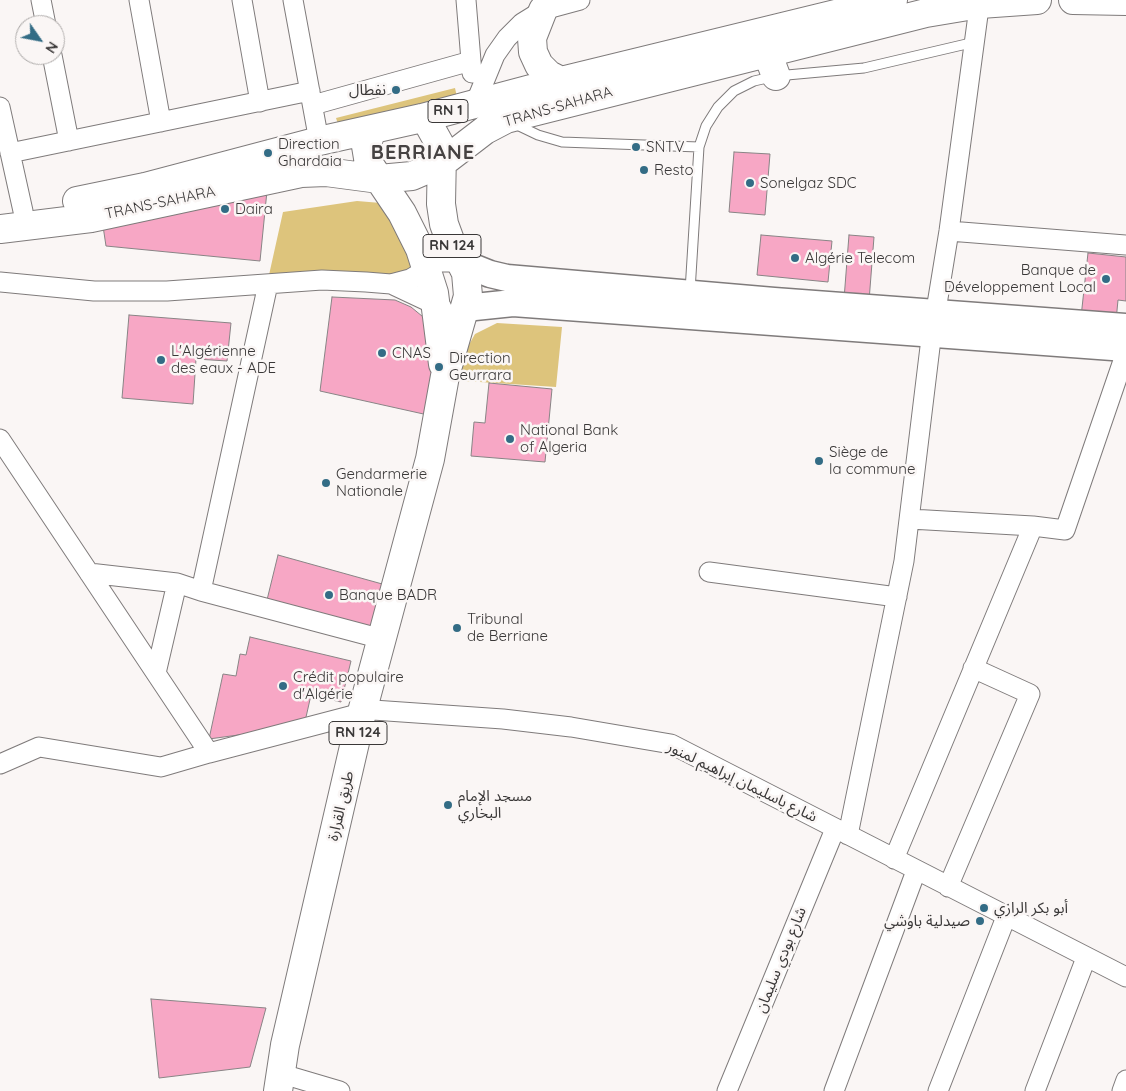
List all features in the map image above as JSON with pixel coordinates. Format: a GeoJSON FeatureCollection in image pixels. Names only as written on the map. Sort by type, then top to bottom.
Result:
{"type":"FeatureCollection","features":[{"type":"Feature","properties":{"kind":"main road","name":"TRANS-SAHARA"},"geometry":{"type":"LineString","coordinates":[[12,212],[145,187],[319,142],[422,118],[858,4],[893,0]]}},
{"type":"Feature","properties":{"kind":"main road","name":"TRANS-SAHARA"},"geometry":{"type":"LineString","coordinates":[[0,229],[91,218],[301,173],[326,172],[379,179],[412,176],[442,163],[485,130],[506,120],[771,64],[926,13],[980,2],[1037,0]]}},
{"type":"Feature","properties":{"kind":"main road"},"geometry":{"type":"LineString","coordinates":[[1073,0],[1126,1]]}},
{"type":"Feature","properties":{"kind":"main road"},"geometry":{"type":"LineString","coordinates":[[543,10],[532,38],[534,52],[539,65],[549,75],[561,81]]}},
{"type":"Feature","properties":{"kind":"main road","name":"RN 124"},"geometry":{"type":"LineString","coordinates":[[422,118],[429,125],[439,143],[442,163],[440,184],[443,218],[468,284],[464,308],[444,376]]}},
{"type":"Feature","properties":{"kind":"main road","name":"RN 124"},"geometry":{"type":"LineString","coordinates":[[372,130],[368,138],[366,155],[412,231],[427,269],[436,305],[444,376]]}},
{"type":"Feature","properties":{"kind":"main road","name":"طريق القرارة"},"geometry":{"type":"LineString","coordinates":[[278,1082],[362,712],[430,459],[444,376]]}},
{"type":"Feature","properties":{"kind":"street"},"geometry":{"type":"LineString","coordinates":[[41,0],[44,15]]}},
{"type":"Feature","properties":{"kind":"street"},"geometry":{"type":"LineString","coordinates":[[139,0],[161,122]]}},
{"type":"Feature","properties":{"kind":"street"},"geometry":{"type":"LineString","coordinates":[[242,0],[260,102]]}},
{"type":"Feature","properties":{"kind":"street"},"geometry":{"type":"LineString","coordinates":[[293,0],[319,142]]}},
{"type":"Feature","properties":{"kind":"street"},"geometry":{"type":"LineString","coordinates":[[466,0],[475,104]]}},
{"type":"Feature","properties":{"kind":"street"},"geometry":{"type":"LineString","coordinates":[[475,104],[495,55],[522,22],[543,10],[580,0]]}},
{"type":"Feature","properties":{"kind":"street","name":"شارع بودي سليمان"},"geometry":{"type":"LineString","coordinates":[[727,1091],[842,832],[897,597],[910,519],[980,2]]}},
{"type":"Feature","properties":{"kind":"street"},"geometry":{"type":"LineString","coordinates":[[10,152],[260,102],[312,98],[471,61]]}},
{"type":"Feature","properties":{"kind":"street"},"geometry":{"type":"LineString","coordinates":[[54,65],[69,141]]}},
{"type":"Feature","properties":{"kind":"street"},"geometry":{"type":"LineString","coordinates":[[0,107],[10,152],[12,212]]}},
{"type":"Feature","properties":{"kind":"street"},"geometry":{"type":"LineString","coordinates":[[949,231],[1126,245]]}},
{"type":"Feature","properties":{"kind":"street"},"geometry":{"type":"LineString","coordinates":[[0,282],[94,291],[167,291],[322,280],[391,284],[410,278],[439,262],[460,262],[490,274],[507,278],[635,301],[689,293],[774,312]]}},
{"type":"Feature","properties":{"kind":"street"},"geometry":{"type":"LineString","coordinates":[[201,591],[268,284]]}},
{"type":"Feature","properties":{"kind":"street"},"geometry":{"type":"LineString","coordinates":[[391,284],[450,310],[513,303],[635,301],[935,324],[1126,348]]}},
{"type":"Feature","properties":{"kind":"street"},"geometry":{"type":"LineString","coordinates":[[935,324],[1126,327]]}},
{"type":"Feature","properties":{"kind":"street"},"geometry":{"type":"LineString","coordinates":[[910,519],[1033,526],[1065,530],[1126,352]]}},
{"type":"Feature","properties":{"kind":"street"},"geometry":{"type":"LineString","coordinates":[[0,439],[209,753]]}},
{"type":"Feature","properties":{"kind":"street"},"geometry":{"type":"LineString","coordinates":[[894,859],[1033,526]]}},
{"type":"Feature","properties":{"kind":"street"},"geometry":{"type":"LineString","coordinates":[[708,572],[897,597]]}},
{"type":"Feature","properties":{"kind":"street"},"geometry":{"type":"LineString","coordinates":[[89,573],[177,583],[382,639]]}},
{"type":"Feature","properties":{"kind":"street"},"geometry":{"type":"LineString","coordinates":[[156,673],[177,583]]}},
{"type":"Feature","properties":{"kind":"street"},"geometry":{"type":"LineString","coordinates":[[948,887],[1030,694],[973,668]]}},
{"type":"Feature","properties":{"kind":"street","name":"شارع باسليمان إبراهيم لمنور"},"geometry":{"type":"LineString","coordinates":[[0,764],[40,747],[161,767],[373,710],[503,719],[571,727],[671,744],[1126,977]]}},
{"type":"Feature","properties":{"kind":"street"},"geometry":{"type":"LineString","coordinates":[[834,1091],[916,871]]}},
{"type":"Feature","properties":{"kind":"street"},"geometry":{"type":"LineString","coordinates":[[938,1091],[1006,917]]}},
{"type":"Feature","properties":{"kind":"street"},"geometry":{"type":"LineString","coordinates":[[1034,1091],[1086,958]]}},
{"type":"Feature","properties":{"kind":"street"},"geometry":{"type":"LineString","coordinates":[[1122,1091],[1126,1080]]}},
{"type":"Feature","properties":{"kind":"street"},"geometry":{"type":"LineString","coordinates":[[278,1082],[340,1091]]}},
{"type":"Feature","properties":{"kind":"lane"},"geometry":{"type":"LineString","coordinates":[[689,293],[699,147],[706,126],[718,107],[734,91],[754,81],[771,64],[864,68],[976,41]]}},
{"type":"Feature","properties":{"kind":"lane"},"geometry":{"type":"LineString","coordinates":[[506,120],[538,135],[562,142],[699,147]]}},
{"type":"Feature","properties":{"kind":"shaded area"},"geometry":{"type":"Polygon","coordinates":[[[455,88],[457,97],[339,127],[336,118],[455,88]]]}},
{"type":"Feature","properties":{"kind":"shaded area"},"geometry":{"type":"Polygon","coordinates":[[[357,201],[381,203],[410,239],[416,288],[267,284],[283,212],[357,201]]]}},
{"type":"Feature","properties":{"kind":"shaded area"},"geometry":{"type":"Polygon","coordinates":[[[497,323],[562,327],[556,387],[449,380],[475,334],[497,323]]]}},
{"type":"Feature","properties":{"kind":"building","name":"Sonelgaz SDC"},"geometry":{"type":"Polygon","coordinates":[[[734,152],[770,154],[765,215],[729,212],[734,152]]]}},
{"type":"Feature","properties":{"kind":"building","name":"Daira"},"geometry":{"type":"Polygon","coordinates":[[[267,191],[260,261],[106,246],[103,226],[267,191]]]}},
{"type":"Feature","properties":{"kind":"building","name":"Algérie Telecom"},"geometry":{"type":"Polygon","coordinates":[[[761,235],[832,241],[828,282],[757,275],[761,235]]]}},
{"type":"Feature","properties":{"kind":"building"},"geometry":{"type":"Polygon","coordinates":[[[849,235],[874,237],[869,301],[844,299],[849,235]]]}},
{"type":"Feature","properties":{"kind":"building","name":"Banque de Développement Local"},"geometry":{"type":"Polygon","coordinates":[[[1088,253],[1126,257],[1126,301],[1118,300],[1116,321],[1081,317],[1088,253]]]}},
{"type":"Feature","properties":{"kind":"building","name":"CNAS"},"geometry":{"type":"Polygon","coordinates":[[[332,297],[395,300],[411,307],[428,321],[437,417],[320,391],[332,297]]]}},
{"type":"Feature","properties":{"kind":"building","name":"L'Algérienne des eaux - ADE"},"geometry":{"type":"Polygon","coordinates":[[[129,315],[231,323],[227,361],[196,359],[193,404],[122,398],[129,315]]]}},
{"type":"Feature","properties":{"kind":"building","name":"National Bank of Algeria"},"geometry":{"type":"Polygon","coordinates":[[[489,383],[552,389],[545,462],[471,456],[474,422],[485,423],[489,383]]]}},
{"type":"Feature","properties":{"kind":"building","name":"Banque BADR"},"geometry":{"type":"Polygon","coordinates":[[[278,555],[393,587],[379,635],[266,604],[278,555]]]}},
{"type":"Feature","properties":{"kind":"building","name":"Crédit populaire d'Algérie"},"geometry":{"type":"Polygon","coordinates":[[[250,637],[351,661],[341,702],[311,695],[304,726],[209,739],[223,674],[236,676],[240,654],[246,655],[250,637]]]}},
{"type":"Feature","properties":{"kind":"building"},"geometry":{"type":"Polygon","coordinates":[[[151,999],[266,1008],[250,1067],[159,1078],[151,999]]]}},
{"type":"Feature","properties":{"kind":"place","name":"نفطال"},"geometry":{"type":"Point","coordinates":[396,90]}},
{"type":"Feature","properties":{"kind":"place","name":"SNTV"},"geometry":{"type":"Point","coordinates":[636,147]}},
{"type":"Feature","properties":{"kind":"place","name":"Direction Ghardaia"},"geometry":{"type":"Point","coordinates":[268,153]}},
{"type":"Feature","properties":{"kind":"place","name":"Resto"},"geometry":{"type":"Point","coordinates":[644,170]}},
{"type":"Feature","properties":{"kind":"place","name":"Sonelgaz SDC"},"geometry":{"type":"Point","coordinates":[750,183]}},
{"type":"Feature","properties":{"kind":"place","name":"Daira"},"geometry":{"type":"Point","coordinates":[225,209]}},
{"type":"Feature","properties":{"kind":"place","name":"Algérie Telecom"},"geometry":{"type":"Point","coordinates":[795,258]}},
{"type":"Feature","properties":{"kind":"place","name":"Banque de Développement Local"},"geometry":{"type":"Point","coordinates":[1106,279]}},
{"type":"Feature","properties":{"kind":"place","name":"CNAS"},"geometry":{"type":"Point","coordinates":[382,353]}},
{"type":"Feature","properties":{"kind":"place","name":"L'Algérienne des eaux - ADE"},"geometry":{"type":"Point","coordinates":[161,360]}},
{"type":"Feature","properties":{"kind":"place","name":"Direction Geurrara"},"geometry":{"type":"Point","coordinates":[439,367]}},
{"type":"Feature","properties":{"kind":"place","name":"National Bank of Algeria"},"geometry":{"type":"Point","coordinates":[510,439]}},
{"type":"Feature","properties":{"kind":"place","name":"Siège de la commune"},"geometry":{"type":"Point","coordinates":[819,461]}},
{"type":"Feature","properties":{"kind":"place","name":"Gendarmerie Nationale"},"geometry":{"type":"Point","coordinates":[326,483]}},
{"type":"Feature","properties":{"kind":"place","name":"Banque BADR"},"geometry":{"type":"Point","coordinates":[329,595]}},
{"type":"Feature","properties":{"kind":"place","name":"Tribunal de Berriane"},"geometry":{"type":"Point","coordinates":[457,628]}},
{"type":"Feature","properties":{"kind":"place","name":"Crédit populaire d'Algérie"},"geometry":{"type":"Point","coordinates":[283,686]}},
{"type":"Feature","properties":{"kind":"place","name":"مسجد الإمام البخاري"},"geometry":{"type":"Point","coordinates":[448,805]}},
{"type":"Feature","properties":{"kind":"place","name":"أبو بكر الرازي"},"geometry":{"type":"Point","coordinates":[984,908]}},
{"type":"Feature","properties":{"kind":"place","name":"صيدلية باوشي"},"geometry":{"type":"Point","coordinates":[980,921]}},
{"type":"Feature","properties":{"kind":"district","name":"BERRIANE"},"geometry":{"type":"Point","coordinates":[423,153]}}]}
